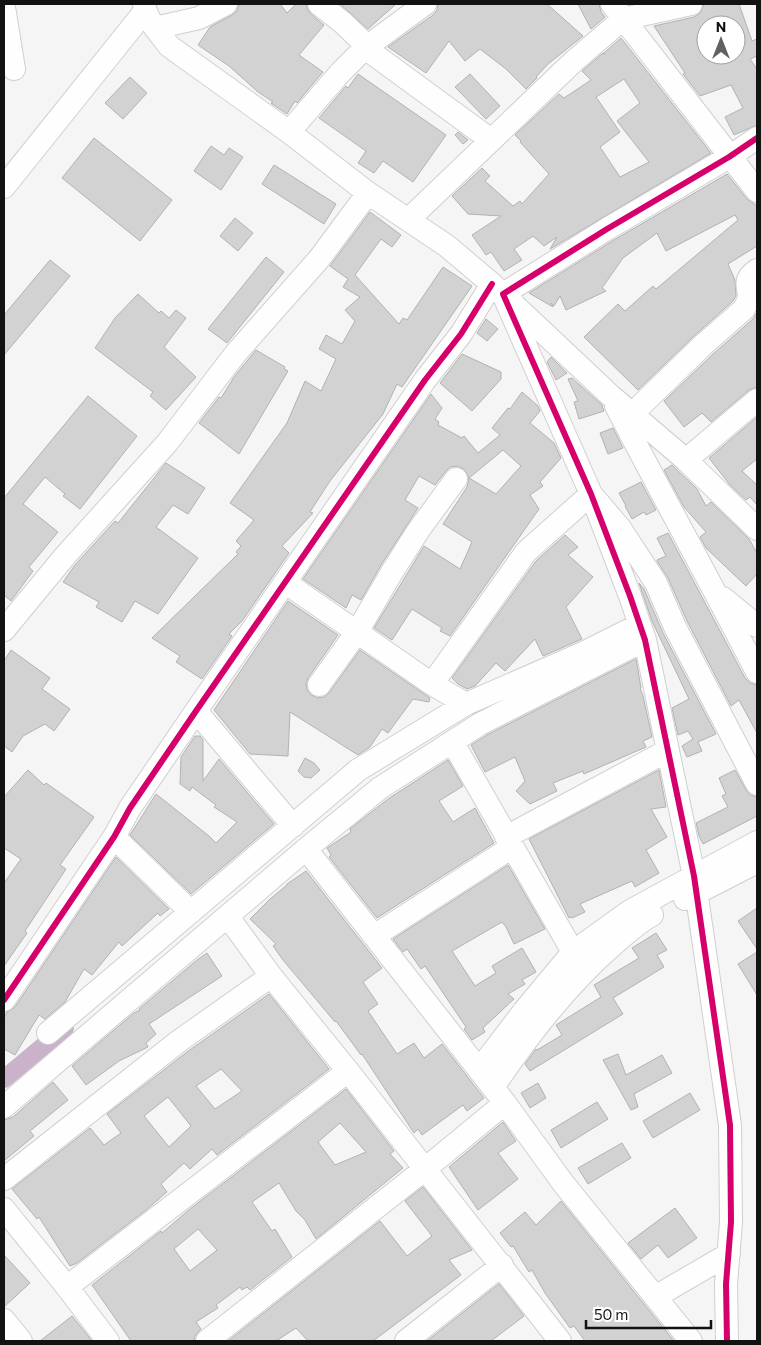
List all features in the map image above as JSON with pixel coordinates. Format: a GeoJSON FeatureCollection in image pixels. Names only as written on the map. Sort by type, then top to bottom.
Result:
{"type":"FeatureCollection","features":[{"type":"Feature","properties":{"kind":"street"},"geometry":{"type":"LineString","coordinates":[[148,14],[199,18],[226,4]]}},
{"type":"Feature","properties":{"kind":"street"},"geometry":{"type":"LineString","coordinates":[[320,4],[342,22],[366,47],[491,140]]}},
{"type":"Feature","properties":{"kind":"street"},"geometry":{"type":"LineString","coordinates":[[289,132],[340,73],[366,47],[425,4]]}},
{"type":"Feature","properties":{"kind":"street"},"geometry":{"type":"LineString","coordinates":[[409,219],[574,61],[617,11],[691,4]]}},
{"type":"Feature","properties":{"kind":"street"},"geometry":{"type":"LineString","coordinates":[[4,7],[14,69]]}},
{"type":"Feature","properties":{"kind":"street"},"geometry":{"type":"LineString","coordinates":[[617,11],[757,191]]}},
{"type":"Feature","properties":{"kind":"street"},"geometry":{"type":"LineString","coordinates":[[148,14],[169,46],[289,132],[368,193],[447,246],[498,289],[611,396],[686,460],[757,528]]}},
{"type":"Feature","properties":{"kind":"street"},"geometry":{"type":"LineString","coordinates":[[4,187],[148,14]]}},
{"type":"Feature","properties":{"kind":"street"},"geometry":{"type":"LineString","coordinates":[[4,1000],[114,837],[130,808],[425,380],[498,289],[729,157],[757,138]]}},
{"type":"Feature","properties":{"kind":"street"},"geometry":{"type":"LineString","coordinates":[[4,630],[65,556],[167,443],[236,353],[319,259],[368,193]]}},
{"type":"Feature","properties":{"kind":"street"},"geometry":{"type":"LineString","coordinates":[[632,414],[744,309],[749,299],[747,280],[757,270]]}},
{"type":"Feature","properties":{"kind":"street"},"geometry":{"type":"LineString","coordinates":[[498,289],[591,494],[630,596],[642,632],[668,751],[696,885],[730,1125],[732,1222],[726,1284],[727,1341]]}},
{"type":"Feature","properties":{"kind":"street"},"geometry":{"type":"LineString","coordinates":[[611,396],[660,492],[716,592],[757,672]]}},
{"type":"Feature","properties":{"kind":"street"},"geometry":{"type":"LineString","coordinates":[[686,460],[757,400]]}},
{"type":"Feature","properties":{"kind":"street"},"geometry":{"type":"LineString","coordinates":[[319,685],[357,632],[397,564],[456,479]]}},
{"type":"Feature","properties":{"kind":"street"},"geometry":{"type":"LineString","coordinates":[[432,684],[526,552],[545,533],[591,494]]}},
{"type":"Feature","properties":{"kind":"street"},"geometry":{"type":"LineString","coordinates":[[591,494],[620,528],[656,583],[674,627],[757,784]]}},
{"type":"Feature","properties":{"kind":"street"},"geometry":{"type":"LineString","coordinates":[[286,583],[432,684],[466,704]]}},
{"type":"Feature","properties":{"kind":"street"},"geometry":{"type":"LineString","coordinates":[[716,592],[757,626]]}},
{"type":"Feature","properties":{"kind":"street"},"geometry":{"type":"LineString","coordinates":[[48,1033],[358,770],[466,704],[583,653],[642,632]]}},
{"type":"Feature","properties":{"kind":"street"},"geometry":{"type":"LineString","coordinates":[[4,1107],[380,788],[480,724],[642,632]]}},
{"type":"Feature","properties":{"kind":"street"},"geometry":{"type":"LineString","coordinates":[[196,711],[293,826]]}},
{"type":"Feature","properties":{"kind":"street"},"geometry":{"type":"LineString","coordinates":[[453,743],[509,842],[581,960]]}},
{"type":"Feature","properties":{"kind":"street"},"geometry":{"type":"LineString","coordinates":[[374,936],[509,842],[668,751]]}},
{"type":"Feature","properties":{"kind":"street"},"geometry":{"type":"LineString","coordinates":[[114,837],[191,912]]}},
{"type":"Feature","properties":{"kind":"street"},"geometry":{"type":"LineString","coordinates":[[696,885],[757,842]]}},
{"type":"Feature","properties":{"kind":"street"},"geometry":{"type":"LineString","coordinates":[[306,849],[498,1095],[563,1183],[691,1341]]}},
{"type":"Feature","properties":{"kind":"street"},"geometry":{"type":"LineString","coordinates":[[478,1070],[524,1011],[581,960],[639,922],[653,906],[696,885],[757,862]]}},
{"type":"Feature","properties":{"kind":"street"},"geometry":{"type":"LineString","coordinates":[[228,917],[271,976],[502,1265],[560,1341]]}},
{"type":"Feature","properties":{"kind":"street"},"geometry":{"type":"LineString","coordinates":[[207,1341],[425,1169],[498,1095],[526,1040],[581,960]]}},
{"type":"Feature","properties":{"kind":"street"},"geometry":{"type":"LineString","coordinates":[[4,1179],[180,1041],[271,976]]}},
{"type":"Feature","properties":{"kind":"street"},"geometry":{"type":"LineString","coordinates":[[67,1287],[348,1071]]}},
{"type":"Feature","properties":{"kind":"street"},"geometry":{"type":"LineString","coordinates":[[4,1209],[108,1341]]}},
{"type":"Feature","properties":{"kind":"street"},"geometry":{"type":"LineString","coordinates":[[655,1297],[729,1254]]}},
{"type":"Feature","properties":{"kind":"street"},"geometry":{"type":"LineString","coordinates":[[406,1341],[502,1265]]}},
{"type":"Feature","properties":{"kind":"street"},"geometry":{"type":"LineString","coordinates":[[4,1320],[21,1341]]}},
{"type":"Feature","properties":{"kind":"building"},"geometry":{"type":"Polygon","coordinates":[[[239,4],[280,4],[287,13],[296,4],[306,4],[311,14],[324,25],[299,55],[323,72],[297,103],[295,101],[287,114],[271,103],[273,102],[258,92],[229,66],[198,45],[210,27],[232,15],[237,11],[239,4]]]}},
{"type":"Feature","properties":{"kind":"building"},"geometry":{"type":"Polygon","coordinates":[[[340,4],[396,4],[368,29],[340,4]]]}},
{"type":"Feature","properties":{"kind":"building"},"geometry":{"type":"Polygon","coordinates":[[[438,4],[547,4],[583,36],[548,64],[526,89],[506,69],[480,49],[465,61],[449,41],[426,73],[388,47],[433,15],[437,10],[438,4]]]}},
{"type":"Feature","properties":{"kind":"building"},"geometry":{"type":"Polygon","coordinates":[[[578,4],[599,4],[601,12],[605,17],[591,29],[578,4]]]}},
{"type":"Feature","properties":{"kind":"building"},"geometry":{"type":"Polygon","coordinates":[[[704,4],[739,4],[743,15],[697,15],[704,4]]]}},
{"type":"Feature","properties":{"kind":"building"},"geometry":{"type":"Polygon","coordinates":[[[696,16],[696,65],[746,65],[746,24],[752,41],[757,39],[757,56],[750,59],[757,69],[757,125],[734,135],[725,117],[743,108],[731,85],[700,96],[683,74],[685,73],[654,26],[696,16]]]}},
{"type":"Feature","properties":{"kind":"building"},"geometry":{"type":"Polygon","coordinates":[[[621,38],[711,153],[550,249],[557,237],[544,246],[533,236],[514,249],[522,260],[504,271],[491,252],[486,255],[472,235],[501,216],[468,214],[452,196],[482,168],[490,176],[485,181],[513,206],[520,201],[522,204],[549,174],[515,135],[559,94],[564,98],[591,80],[582,71],[603,53],[605,55],[604,53],[621,38]],[[624,79],[596,97],[620,132],[600,147],[620,177],[649,162],[617,121],[640,103],[624,79]]]}},
{"type":"Feature","properties":{"kind":"building"},"geometry":{"type":"Polygon","coordinates":[[[358,74],[446,135],[413,182],[383,161],[374,173],[358,163],[366,151],[319,118],[346,86],[348,88],[358,74]]]}},
{"type":"Feature","properties":{"kind":"building"},"geometry":{"type":"Polygon","coordinates":[[[470,74],[500,106],[486,119],[455,87],[470,74]]]}},
{"type":"Feature","properties":{"kind":"building"},"geometry":{"type":"Polygon","coordinates":[[[130,77],[147,93],[123,119],[105,103],[130,77]]]}},
{"type":"Feature","properties":{"kind":"building"},"geometry":{"type":"Polygon","coordinates":[[[458,132],[468,140],[463,144],[455,135],[458,132]]]}},
{"type":"Feature","properties":{"kind":"building"},"geometry":{"type":"Polygon","coordinates":[[[94,138],[172,200],[140,241],[62,178],[94,138]]]}},
{"type":"Feature","properties":{"kind":"building"},"geometry":{"type":"Polygon","coordinates":[[[211,146],[224,155],[229,148],[243,157],[221,190],[194,171],[211,146]]]}},
{"type":"Feature","properties":{"kind":"building"},"geometry":{"type":"Polygon","coordinates":[[[274,165],[336,204],[324,224],[262,184],[274,165]]]}},
{"type":"Feature","properties":{"kind":"building"},"geometry":{"type":"Polygon","coordinates":[[[727,174],[747,199],[757,206],[757,246],[728,264],[735,280],[736,296],[733,301],[638,390],[584,337],[618,304],[625,311],[653,286],[656,289],[738,220],[735,215],[666,251],[657,233],[623,258],[602,288],[606,291],[566,310],[560,296],[554,306],[551,303],[553,307],[529,293],[614,240],[727,174]]]}},
{"type":"Feature","properties":{"kind":"building"},"geometry":{"type":"Polygon","coordinates":[[[370,212],[401,235],[392,247],[381,239],[355,275],[399,324],[403,318],[407,320],[443,267],[472,286],[402,387],[397,384],[383,414],[330,481],[310,512],[313,513],[282,546],[289,553],[242,621],[229,634],[232,636],[202,679],[176,662],[180,656],[152,638],[238,554],[236,552],[241,546],[236,541],[254,520],[230,503],[287,423],[305,381],[321,391],[336,359],[319,349],[326,335],[342,344],[355,321],[345,310],[360,297],[343,287],[348,279],[330,266],[370,212]]]}},
{"type":"Feature","properties":{"kind":"building"},"geometry":{"type":"Polygon","coordinates":[[[235,218],[253,233],[238,251],[220,236],[235,218]]]}},
{"type":"Feature","properties":{"kind":"building"},"geometry":{"type":"Polygon","coordinates":[[[266,257],[284,272],[227,343],[208,329],[266,257]]]}},
{"type":"Feature","properties":{"kind":"building"},"geometry":{"type":"Polygon","coordinates":[[[50,260],[70,276],[4,355],[4,315],[50,260]]]}},
{"type":"Feature","properties":{"kind":"building"},"geometry":{"type":"Polygon","coordinates":[[[138,294],[159,313],[161,311],[169,318],[176,310],[186,318],[164,347],[196,377],[166,410],[150,396],[153,392],[95,348],[115,318],[138,294]]]}},
{"type":"Feature","properties":{"kind":"building"},"geometry":{"type":"Polygon","coordinates":[[[757,312],[757,387],[749,390],[711,422],[702,413],[684,427],[664,401],[753,319],[757,312]]]}},
{"type":"Feature","properties":{"kind":"building"},"geometry":{"type":"Polygon","coordinates":[[[486,319],[498,329],[487,341],[477,333],[486,319]]]}},
{"type":"Feature","properties":{"kind":"building"},"geometry":{"type":"Polygon","coordinates":[[[256,350],[285,367],[284,369],[288,371],[239,454],[199,423],[219,397],[221,398],[234,377],[256,350]]]}},
{"type":"Feature","properties":{"kind":"building"},"geometry":{"type":"Polygon","coordinates":[[[462,354],[501,372],[501,379],[472,411],[440,383],[462,354]]]}},
{"type":"Feature","properties":{"kind":"building"},"geometry":{"type":"Polygon","coordinates":[[[551,357],[567,373],[556,380],[547,362],[551,357]]]}},
{"type":"Feature","properties":{"kind":"building"},"geometry":{"type":"Polygon","coordinates":[[[572,378],[602,405],[604,411],[579,419],[574,402],[578,401],[568,379],[572,378]]]}},
{"type":"Feature","properties":{"kind":"building"},"geometry":{"type":"Polygon","coordinates":[[[522,392],[538,406],[540,411],[530,423],[554,443],[561,458],[540,482],[543,486],[530,495],[539,509],[450,636],[440,631],[442,628],[412,609],[392,640],[374,628],[424,546],[460,569],[472,542],[443,524],[467,487],[469,478],[464,469],[457,466],[450,467],[435,485],[419,476],[405,500],[418,508],[361,600],[352,595],[346,608],[303,579],[431,394],[442,408],[435,419],[439,422],[438,425],[462,438],[464,436],[478,453],[500,435],[492,428],[508,408],[510,409],[522,392]],[[503,450],[469,478],[496,494],[521,466],[503,450]]]}},
{"type":"Feature","properties":{"kind":"building"},"geometry":{"type":"Polygon","coordinates":[[[88,396],[137,436],[80,509],[63,496],[65,494],[45,477],[23,504],[58,532],[29,567],[33,571],[11,601],[4,595],[4,498],[88,396]]]}},
{"type":"Feature","properties":{"kind":"building"},"geometry":{"type":"Polygon","coordinates":[[[757,417],[757,459],[742,471],[757,485],[757,505],[750,497],[746,500],[730,485],[709,458],[757,417]]]}},
{"type":"Feature","properties":{"kind":"building"},"geometry":{"type":"Polygon","coordinates":[[[613,428],[623,448],[608,454],[600,433],[613,428]]]}},
{"type":"Feature","properties":{"kind":"building"},"geometry":{"type":"Polygon","coordinates":[[[166,463],[205,488],[188,514],[173,505],[156,527],[198,558],[158,614],[135,601],[122,622],[96,607],[99,602],[63,582],[75,565],[115,521],[118,523],[166,463]]]}},
{"type":"Feature","properties":{"kind":"building"},"geometry":{"type":"Polygon","coordinates":[[[672,465],[697,489],[706,506],[711,502],[749,539],[757,553],[757,574],[746,586],[706,548],[700,537],[706,532],[684,507],[664,470],[672,465]]]}},
{"type":"Feature","properties":{"kind":"building"},"geometry":{"type":"Polygon","coordinates":[[[641,482],[656,510],[646,515],[644,512],[632,519],[619,493],[641,482]]]}},
{"type":"Feature","properties":{"kind":"building"},"geometry":{"type":"Polygon","coordinates":[[[668,533],[745,678],[750,683],[757,685],[757,733],[739,700],[731,706],[687,621],[668,578],[657,561],[666,556],[657,538],[668,533]]]}},
{"type":"Feature","properties":{"kind":"building"},"geometry":{"type":"Polygon","coordinates":[[[565,535],[578,547],[568,555],[593,577],[566,607],[582,639],[543,656],[535,639],[505,671],[496,663],[475,686],[467,689],[458,684],[452,678],[536,561],[565,535]]]}},
{"type":"Feature","properties":{"kind":"building"},"geometry":{"type":"Polygon","coordinates":[[[639,583],[644,589],[663,633],[716,734],[698,742],[702,751],[687,757],[682,746],[693,739],[688,731],[678,735],[672,708],[689,699],[652,621],[639,583]]]}},
{"type":"Feature","properties":{"kind":"building"},"geometry":{"type":"Polygon","coordinates":[[[288,601],[338,635],[308,678],[307,690],[311,695],[318,698],[324,697],[329,693],[360,650],[430,698],[429,702],[413,699],[388,733],[382,729],[370,747],[358,755],[290,712],[288,756],[250,754],[214,710],[288,601]]]}},
{"type":"Feature","properties":{"kind":"building"},"geometry":{"type":"Polygon","coordinates":[[[11,650],[50,678],[42,689],[70,709],[54,731],[45,724],[23,736],[12,752],[4,746],[4,661],[11,650]]]}},
{"type":"Feature","properties":{"kind":"building"},"geometry":{"type":"Polygon","coordinates":[[[636,659],[640,688],[652,737],[643,741],[646,747],[584,774],[583,771],[553,783],[557,791],[530,804],[516,791],[525,781],[515,757],[485,772],[471,745],[636,659]]]}},
{"type":"Feature","properties":{"kind":"building"},"geometry":{"type":"Polygon","coordinates":[[[195,736],[200,736],[203,740],[203,781],[219,759],[274,824],[191,894],[130,835],[156,794],[216,843],[237,822],[214,807],[216,805],[192,787],[190,791],[180,784],[181,757],[195,736]]]}},
{"type":"Feature","properties":{"kind":"building"},"geometry":{"type":"Polygon","coordinates":[[[305,758],[314,763],[320,770],[311,778],[304,777],[298,771],[305,758]]]}},
{"type":"Feature","properties":{"kind":"building"},"geometry":{"type":"Polygon","coordinates":[[[448,760],[463,786],[439,801],[453,822],[475,808],[494,843],[377,918],[329,857],[331,855],[327,848],[351,832],[350,829],[388,799],[448,760]]]}},
{"type":"Feature","properties":{"kind":"building"},"geometry":{"type":"Polygon","coordinates":[[[28,770],[44,785],[46,783],[94,817],[60,865],[66,869],[25,931],[27,933],[4,966],[4,883],[21,859],[4,848],[4,797],[28,770]]]}},
{"type":"Feature","properties":{"kind":"building"},"geometry":{"type":"Polygon","coordinates":[[[659,770],[666,807],[651,809],[667,837],[646,850],[659,873],[635,887],[632,881],[580,904],[585,912],[569,918],[529,839],[659,770]]]}},
{"type":"Feature","properties":{"kind":"building"},"geometry":{"type":"Polygon","coordinates":[[[735,770],[750,795],[757,797],[757,816],[703,844],[696,823],[728,807],[722,796],[726,794],[719,778],[735,770]]]}},
{"type":"Feature","properties":{"kind":"building"},"geometry":{"type":"Polygon","coordinates":[[[116,857],[169,909],[160,916],[158,913],[122,946],[119,942],[92,975],[84,969],[65,1002],[45,1019],[39,1015],[15,1055],[4,1049],[4,1018],[7,1012],[15,1007],[116,857]]]}},
{"type":"Feature","properties":{"kind":"building"},"geometry":{"type":"Polygon","coordinates":[[[508,865],[545,929],[514,944],[502,922],[452,951],[475,986],[496,973],[492,966],[522,948],[536,972],[522,980],[525,984],[508,994],[514,999],[483,1028],[485,1032],[472,1040],[464,1029],[466,1027],[425,966],[421,969],[407,949],[403,952],[393,939],[508,865]]]}},
{"type":"Feature","properties":{"kind":"building"},"geometry":{"type":"Polygon","coordinates":[[[306,871],[382,968],[363,982],[378,1004],[368,1011],[397,1054],[414,1043],[424,1058],[442,1044],[484,1098],[467,1111],[463,1105],[422,1135],[418,1129],[414,1133],[362,1054],[283,960],[273,946],[276,944],[250,919],[287,884],[306,871]]]}},
{"type":"Feature","properties":{"kind":"building"},"geometry":{"type":"Polygon","coordinates":[[[757,908],[757,949],[738,921],[757,908]]]}},
{"type":"Feature","properties":{"kind":"building"},"geometry":{"type":"Polygon","coordinates":[[[656,933],[667,950],[657,955],[664,967],[613,998],[623,1014],[530,1071],[525,1064],[536,1049],[562,1035],[556,1025],[601,997],[594,985],[639,958],[632,948],[656,933]]]}},
{"type":"Feature","properties":{"kind":"building"},"geometry":{"type":"Polygon","coordinates":[[[757,952],[757,995],[738,964],[757,952]]]}},
{"type":"Feature","properties":{"kind":"building"},"geometry":{"type":"Polygon","coordinates":[[[207,953],[222,976],[149,1024],[156,1034],[146,1043],[148,1047],[119,1061],[86,1085],[72,1066],[207,953]]]}},
{"type":"Feature","properties":{"kind":"building"},"geometry":{"type":"Polygon","coordinates":[[[269,994],[329,1069],[217,1155],[212,1149],[190,1169],[184,1163],[161,1184],[167,1192],[77,1263],[70,1266],[39,1217],[37,1219],[12,1189],[90,1128],[104,1145],[121,1133],[107,1114],[187,1052],[269,994]],[[221,1069],[196,1086],[215,1109],[242,1091],[221,1069]],[[168,1097],[144,1116],[169,1147],[191,1126],[168,1097]]]}},
{"type":"Feature","properties":{"kind":"building"},"geometry":{"type":"Polygon","coordinates":[[[618,1054],[626,1075],[662,1055],[672,1073],[634,1094],[638,1107],[631,1110],[603,1060],[618,1054]]]}},
{"type":"Feature","properties":{"kind":"building"},"geometry":{"type":"Polygon","coordinates":[[[53,1082],[68,1100],[30,1131],[34,1136],[4,1161],[4,1120],[13,1117],[53,1082]]]}},
{"type":"Feature","properties":{"kind":"building"},"geometry":{"type":"Polygon","coordinates":[[[538,1083],[546,1098],[530,1108],[521,1093],[538,1083]]]}},
{"type":"Feature","properties":{"kind":"building"},"geometry":{"type":"Polygon","coordinates":[[[346,1089],[394,1151],[390,1154],[403,1168],[316,1239],[279,1183],[252,1202],[272,1231],[275,1229],[292,1257],[250,1290],[247,1287],[242,1290],[240,1287],[216,1305],[218,1308],[196,1322],[201,1329],[195,1336],[194,1341],[131,1341],[92,1285],[161,1231],[162,1233],[190,1209],[346,1089]],[[340,1123],[318,1142],[335,1165],[366,1152],[340,1123]],[[198,1229],[174,1249],[190,1271],[217,1250],[198,1229]]]}},
{"type":"Feature","properties":{"kind":"building"},"geometry":{"type":"Polygon","coordinates":[[[690,1093],[700,1110],[653,1138],[643,1121],[690,1093]]]}},
{"type":"Feature","properties":{"kind":"building"},"geometry":{"type":"Polygon","coordinates":[[[597,1102],[608,1119],[561,1148],[551,1130],[597,1102]]]}},
{"type":"Feature","properties":{"kind":"building"},"geometry":{"type":"Polygon","coordinates":[[[503,1122],[516,1141],[498,1153],[518,1179],[478,1210],[449,1167],[503,1122]]]}},
{"type":"Feature","properties":{"kind":"building"},"geometry":{"type":"Polygon","coordinates":[[[622,1143],[631,1158],[588,1184],[578,1168],[622,1143]]]}},
{"type":"Feature","properties":{"kind":"building"},"geometry":{"type":"Polygon","coordinates":[[[423,1187],[472,1250],[449,1260],[461,1275],[373,1341],[308,1341],[296,1328],[276,1341],[228,1341],[380,1221],[407,1256],[432,1236],[405,1201],[423,1187]]]}},
{"type":"Feature","properties":{"kind":"building"},"geometry":{"type":"Polygon","coordinates":[[[561,1201],[674,1341],[585,1341],[574,1326],[570,1328],[545,1293],[532,1270],[529,1272],[513,1246],[511,1247],[500,1233],[525,1212],[536,1225],[561,1201]]]}},
{"type":"Feature","properties":{"kind":"building"},"geometry":{"type":"Polygon","coordinates":[[[675,1208],[697,1238],[668,1258],[658,1245],[641,1259],[628,1243],[675,1208]]]}},
{"type":"Feature","properties":{"kind":"building"},"geometry":{"type":"Polygon","coordinates":[[[4,1255],[30,1283],[4,1307],[4,1255]]]}},
{"type":"Feature","properties":{"kind":"building"},"geometry":{"type":"Polygon","coordinates":[[[499,1284],[524,1316],[491,1341],[427,1341],[499,1284]]]}},
{"type":"Feature","properties":{"kind":"building"},"geometry":{"type":"Polygon","coordinates":[[[72,1316],[92,1341],[40,1341],[72,1316]]]}},
{"type":"Feature","properties":{"kind":"waterway"},"geometry":{"type":"LineString","coordinates":[[4,1079],[65,1028]]}},
{"type":"Feature","properties":{"kind":"cycle path"},"geometry":{"type":"LineString","coordinates":[[727,1341],[726,1284],[731,1222],[730,1125],[694,876],[645,640],[591,494],[503,294],[607,229],[729,157],[757,138]]}},
{"type":"Feature","properties":{"kind":"cycle path"},"geometry":{"type":"LineString","coordinates":[[4,1000],[196,711],[425,380],[461,334],[492,284]]}}]}
